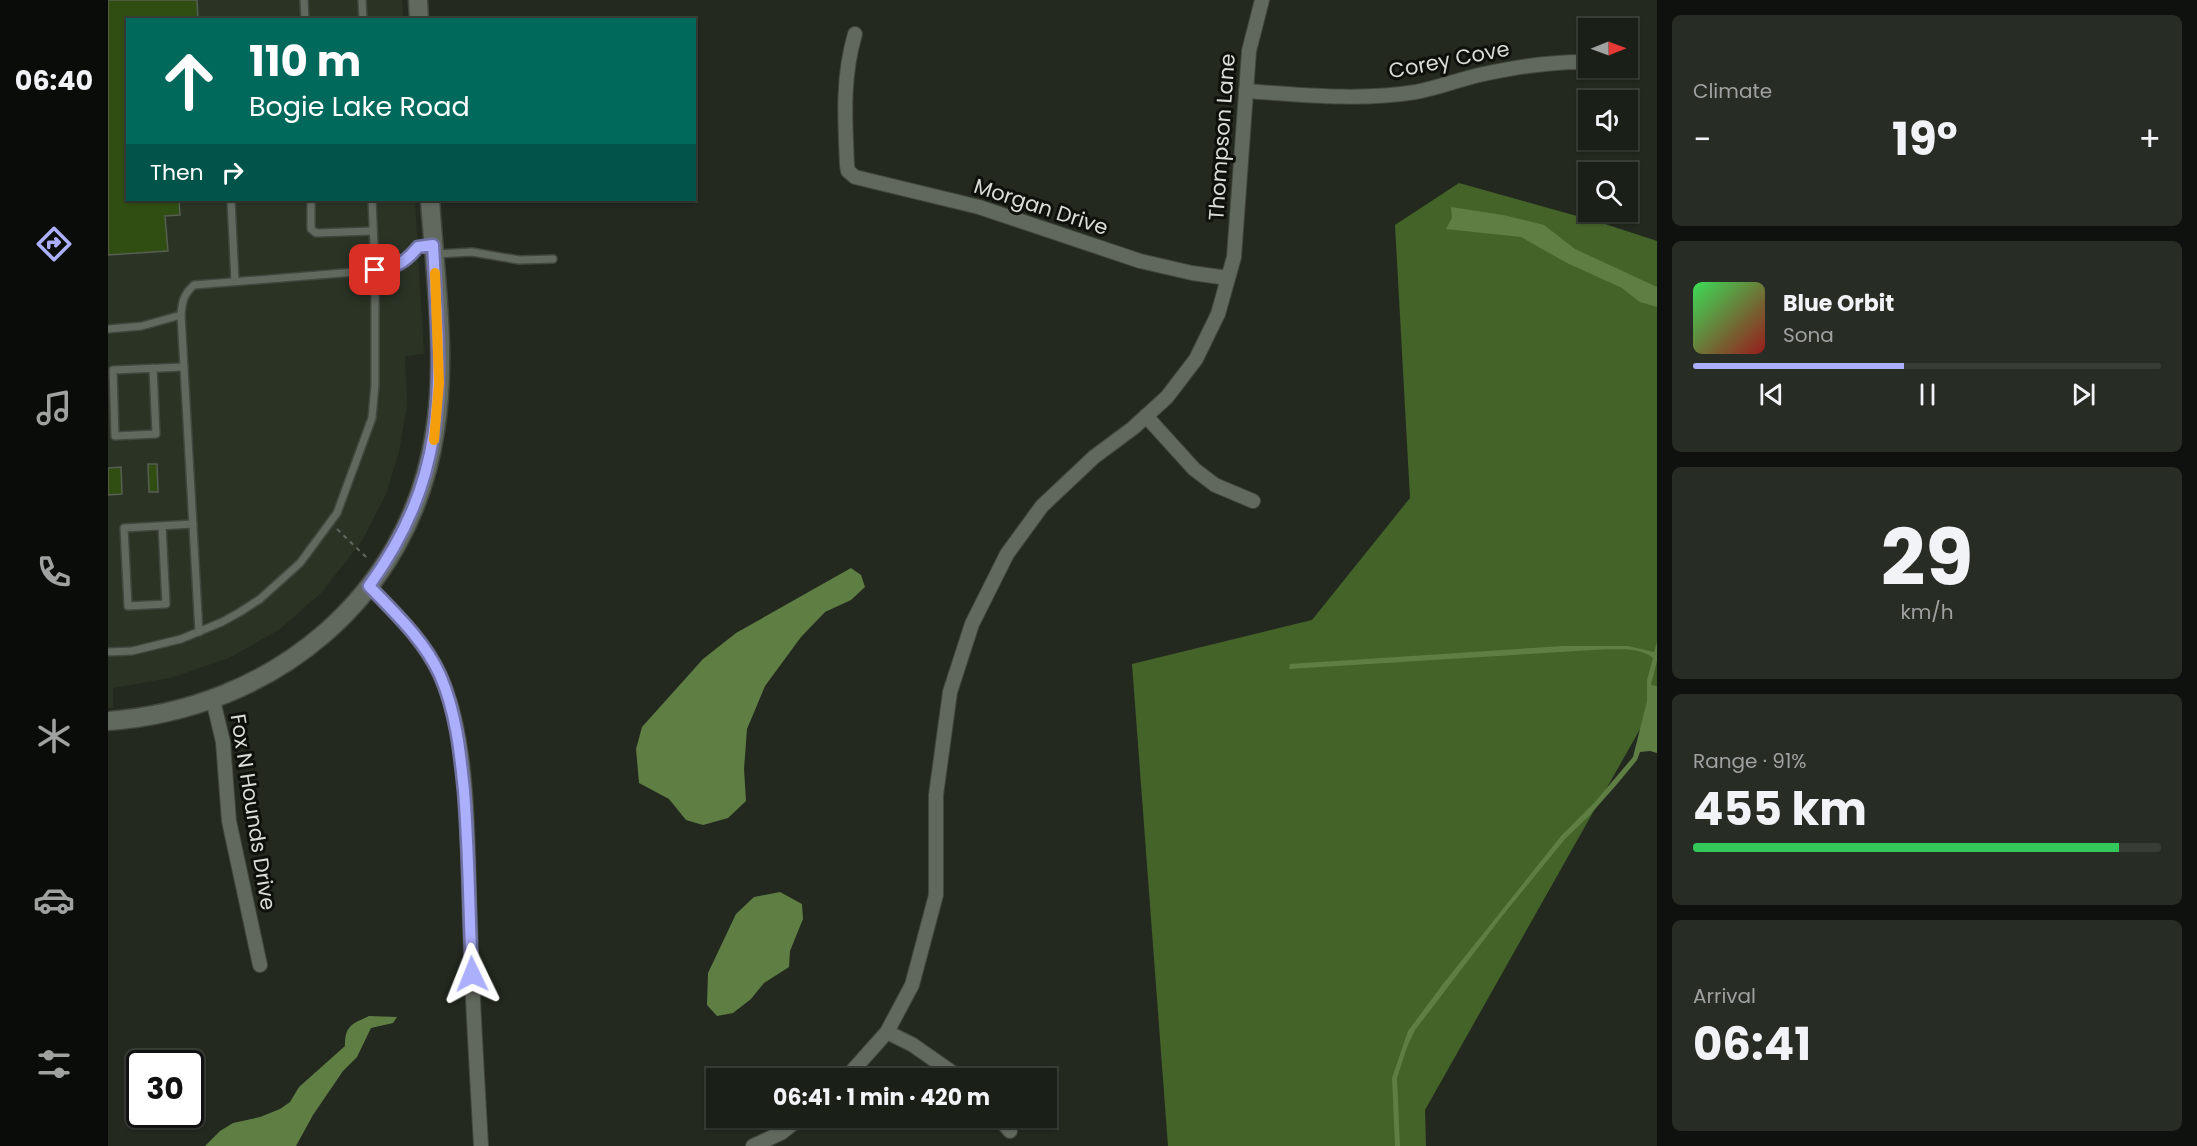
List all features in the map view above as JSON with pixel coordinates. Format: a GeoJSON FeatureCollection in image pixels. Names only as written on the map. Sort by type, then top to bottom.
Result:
{"type":"FeatureCollection","features":[{"type":"Feature","properties":{"kind":"main road"},"geometry":{"type":"LineString","coordinates":[[418,0],[419,18]]}},
{"type":"Feature","properties":{"kind":"main road"},"geometry":{"type":"LineString","coordinates":[[108,721],[161,715],[213,700],[265,676],[305,650],[332,628],[380,571],[417,500],[427,470],[435,433],[439,367],[430,201]]}},
{"type":"Feature","properties":{"kind":"street","name":"Thompson Lane"},"geometry":{"type":"LineString","coordinates":[[855,1068],[888,1032],[912,985],[936,896],[937,784],[950,692],[972,624],[1007,554],[1042,506],[1094,457],[1133,428],[1167,397],[1196,359],[1218,314],[1234,257],[1248,51],[1262,0]]}},
{"type":"Feature","properties":{"kind":"street","name":"Morgan Drive"},"geometry":{"type":"LineString","coordinates":[[855,33],[847,60],[844,113],[848,171],[855,177],[980,207],[1140,261],[1228,279]]}},
{"type":"Feature","properties":{"kind":"street","name":"Corey Cove"},"geometry":{"type":"LineString","coordinates":[[1246,91],[1316,96],[1417,92],[1480,75],[1531,65],[1578,62]]}},
{"type":"Feature","properties":{"kind":"street"},"geometry":{"type":"LineString","coordinates":[[1146,416],[1194,469],[1215,485],[1253,501]]}},
{"type":"Feature","properties":{"kind":"street"},"geometry":{"type":"LineString","coordinates":[[369,586],[414,634],[440,674],[454,716],[467,824],[481,1146]]}},
{"type":"Feature","properties":{"kind":"street","name":"Fox N Hounds Drive"},"geometry":{"type":"LineString","coordinates":[[213,700],[223,742],[230,828],[260,965]]}},
{"type":"Feature","properties":{"kind":"street"},"geometry":{"type":"LineString","coordinates":[[888,1032],[913,1045],[946,1068]]}},
{"type":"Feature","properties":{"kind":"street"},"geometry":{"type":"LineString","coordinates":[[753,1146],[787,1128]]}},
{"type":"Feature","properties":{"kind":"lane"},"geometry":{"type":"LineString","coordinates":[[304,0],[305,18]]}},
{"type":"Feature","properties":{"kind":"lane"},"geometry":{"type":"LineString","coordinates":[[362,0],[363,18]]}},
{"type":"Feature","properties":{"kind":"lane"},"geometry":{"type":"LineString","coordinates":[[231,201],[236,281]]}},
{"type":"Feature","properties":{"kind":"lane"},"geometry":{"type":"LineString","coordinates":[[310,201],[311,229],[316,233],[373,231]]}},
{"type":"Feature","properties":{"kind":"lane"},"geometry":{"type":"LineString","coordinates":[[108,652],[160,645],[222,622],[260,599],[300,563],[330,523],[345,495],[372,418],[375,385],[375,270],[372,201]]}},
{"type":"Feature","properties":{"kind":"lane"},"geometry":{"type":"LineString","coordinates":[[199,632],[181,315],[182,300],[194,285],[392,268],[402,264],[418,247],[471,252],[519,260],[553,259]]}},
{"type":"Feature","properties":{"kind":"lane"},"geometry":{"type":"LineString","coordinates":[[108,329],[142,326],[181,315]]}},
{"type":"Feature","properties":{"kind":"lane"},"geometry":{"type":"LineString","coordinates":[[153,368],[156,434],[115,436],[113,370],[153,368],[184,367]]}},
{"type":"Feature","properties":{"kind":"lane"},"geometry":{"type":"LineString","coordinates":[[162,526],[166,604],[128,606],[124,528],[193,524]]}},
{"type":"Feature","properties":{"kind":"path"},"geometry":{"type":"LineString","coordinates":[[330,523],[380,571]]}},
{"type":"Feature","properties":{"kind":"shaded area"},"geometry":{"type":"Polygon","coordinates":[[[108,0],[402,0],[403,18],[126,18],[126,201],[415,201],[424,354],[405,356],[407,405],[399,452],[386,494],[362,541],[321,593],[280,629],[229,658],[170,678],[113,688],[113,708],[108,708],[108,0]]]}},
{"type":"Feature","properties":{"kind":"shaded area"},"geometry":{"type":"Polygon","coordinates":[[[1459,183],[1578,216],[1578,222],[1598,222],[1657,241],[1657,699],[1425,1110],[1426,1146],[1168,1146],[1132,664],[1312,620],[1410,498],[1395,225],[1459,183]]]}},
{"type":"Feature","properties":{"kind":"shaded area"},"geometry":{"type":"Polygon","coordinates":[[[1451,207],[1503,215],[1544,225],[1575,249],[1657,287],[1657,307],[1640,302],[1622,288],[1567,263],[1521,237],[1446,229],[1452,218],[1451,207]]]}},
{"type":"Feature","properties":{"kind":"shaded area"},"geometry":{"type":"Polygon","coordinates":[[[851,568],[861,575],[865,587],[851,600],[825,612],[801,637],[765,686],[747,729],[744,769],[746,801],[728,818],[703,825],[686,820],[669,799],[639,783],[636,749],[642,727],[703,659],[736,633],[851,568]]]}},
{"type":"Feature","properties":{"kind":"shaded area"},"geometry":{"type":"Polygon","coordinates":[[[1657,642],[1657,661],[1651,685],[1657,686],[1657,753],[1640,752],[1637,760],[1618,783],[1565,839],[1503,915],[1415,1030],[1397,1078],[1400,1146],[1395,1146],[1392,1078],[1408,1031],[1561,836],[1595,802],[1633,757],[1647,701],[1647,680],[1653,658],[1632,650],[1615,649],[1289,669],[1290,664],[1563,646],[1628,646],[1654,652],[1657,642]]]}},
{"type":"Feature","properties":{"kind":"shaded area"},"geometry":{"type":"Polygon","coordinates":[[[780,892],[802,904],[803,919],[790,951],[789,967],[764,983],[751,999],[733,1013],[717,1016],[707,1005],[708,973],[736,914],[754,897],[780,892]]]}},
{"type":"Feature","properties":{"kind":"shaded area"},"geometry":{"type":"Polygon","coordinates":[[[369,1016],[397,1017],[393,1023],[371,1028],[357,1057],[343,1071],[313,1115],[296,1146],[205,1146],[220,1131],[233,1123],[260,1117],[290,1102],[299,1087],[345,1046],[348,1029],[369,1016]]]}},
{"type":"Feature","properties":{"kind":"building"},"geometry":{"type":"Polygon","coordinates":[[[108,0],[197,0],[198,18],[126,18],[126,201],[179,201],[180,215],[165,216],[168,251],[108,255],[108,0]]]}},
{"type":"Feature","properties":{"kind":"building"},"geometry":{"type":"Polygon","coordinates":[[[148,464],[157,464],[158,492],[149,492],[148,464]]]}},
{"type":"Feature","properties":{"kind":"building"},"geometry":{"type":"Polygon","coordinates":[[[121,467],[122,494],[108,495],[108,468],[121,467]]]}},
{"type":"Feature","properties":{"kind":"slow traffic"},"geometry":{"type":"LineString","coordinates":[[434,440],[439,383],[435,273]]}},
{"type":"Feature","properties":{"kind":"route"},"geometry":{"type":"LineString","coordinates":[[375,270],[402,264],[418,247],[433,245],[439,383],[433,446],[410,518],[390,556],[369,586],[404,622],[424,647],[440,674],[454,716],[467,824],[472,974]]}}]}
